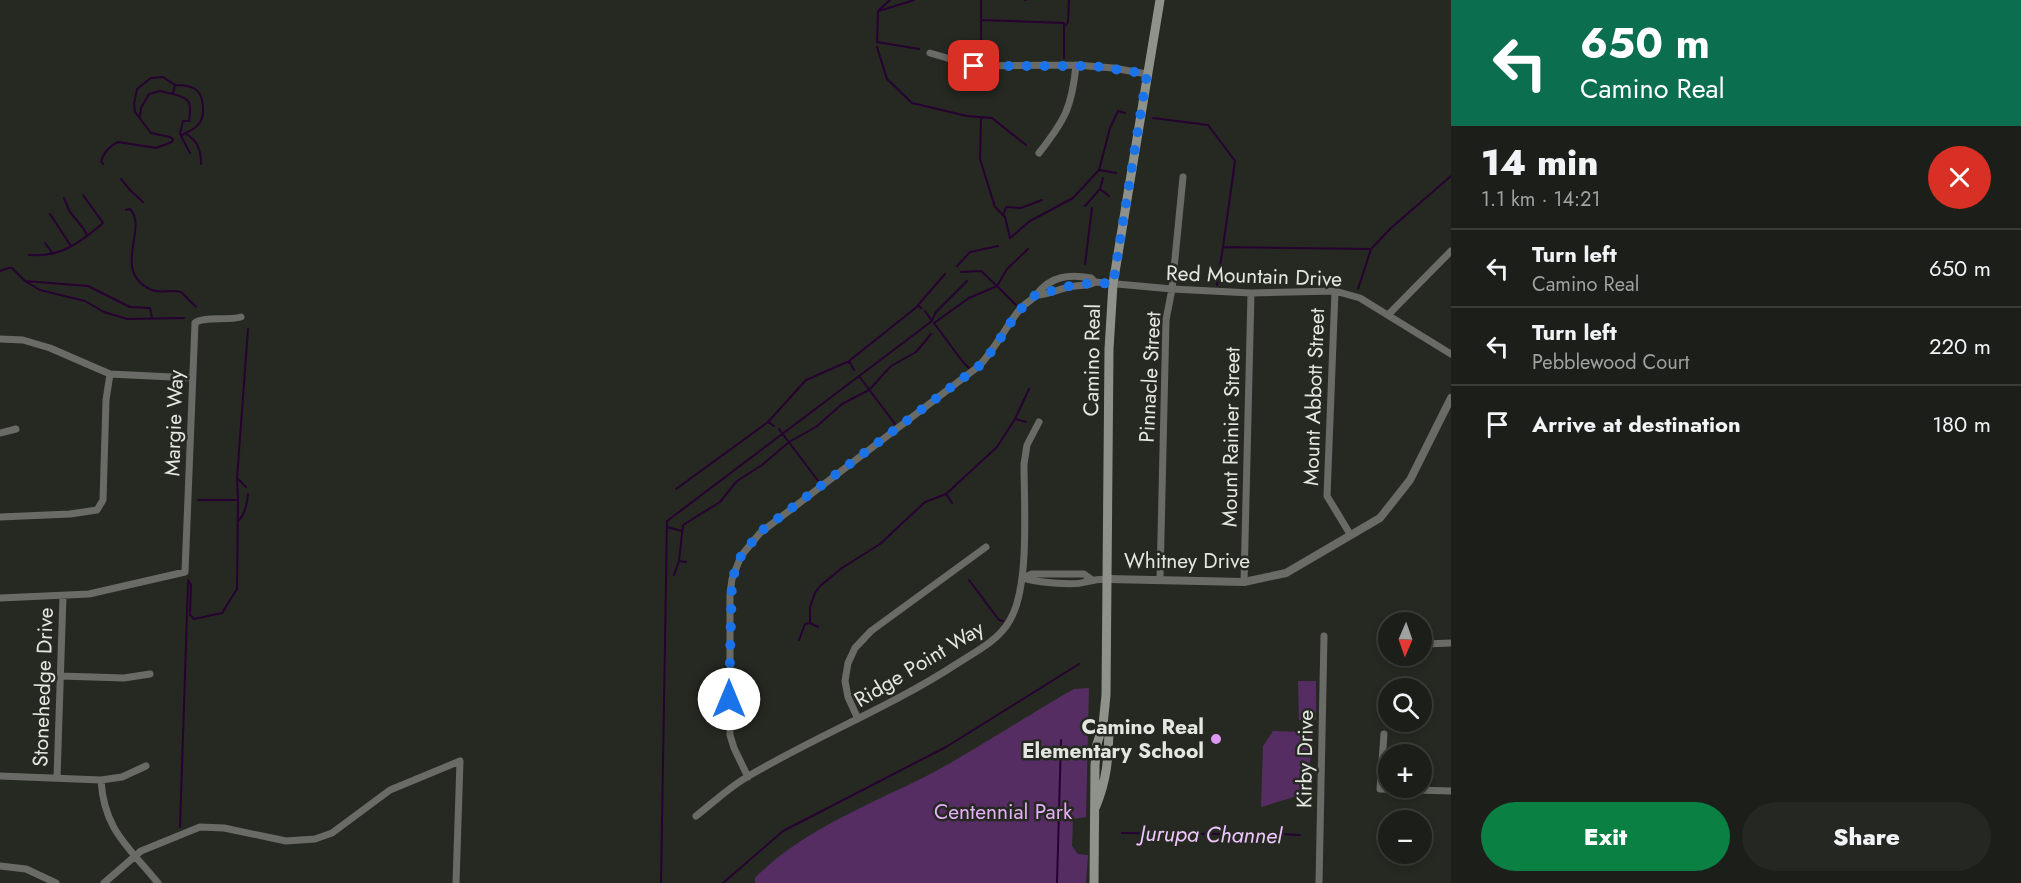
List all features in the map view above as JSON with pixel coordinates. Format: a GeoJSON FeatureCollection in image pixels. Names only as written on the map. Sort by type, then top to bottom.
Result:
{"type":"FeatureCollection","features":[{"type":"Feature","properties":{"kind":"main road","name":"Camino Real"},"geometry":{"type":"LineString","coordinates":[[1094,883],[1095,808],[1105,780],[1109,732],[1103,724],[1106,695],[1108,579],[1109,349],[1113,284],[1160,0]]}},
{"type":"Feature","properties":{"kind":"street"},"geometry":{"type":"LineString","coordinates":[[930,52],[974,66],[1076,65],[1147,74]]}},
{"type":"Feature","properties":{"kind":"street"},"geometry":{"type":"LineString","coordinates":[[1039,153],[1065,117],[1073,91],[1076,65]]}},
{"type":"Feature","properties":{"kind":"street","name":"Pinnacle Street"},"geometry":{"type":"LineString","coordinates":[[1160,579],[1166,320],[1172,290],[1183,177]]}},
{"type":"Feature","properties":{"kind":"street"},"geometry":{"type":"LineString","coordinates":[[1388,315],[1451,251]]}},
{"type":"Feature","properties":{"kind":"street"},"geometry":{"type":"LineString","coordinates":[[748,777],[734,748],[729,721],[730,594],[732,579],[741,556],[760,532],[979,366],[993,350],[1022,307],[1037,294],[1040,288],[1055,279],[1068,276],[1088,277],[1095,282],[1090,285],[1060,288],[1043,295],[1037,294]]}},
{"type":"Feature","properties":{"kind":"street"},"geometry":{"type":"LineString","coordinates":[[1055,279],[1060,288]]}},
{"type":"Feature","properties":{"kind":"street","name":"Red Mountain Drive"},"geometry":{"type":"LineString","coordinates":[[1095,282],[1172,290],[1335,291],[1360,298],[1451,354]]}},
{"type":"Feature","properties":{"kind":"street","name":"Mount Abbott Street"},"geometry":{"type":"LineString","coordinates":[[1335,291],[1327,496],[1350,534]]}},
{"type":"Feature","properties":{"kind":"street","name":"Mount Rainier Street"},"geometry":{"type":"LineString","coordinates":[[1244,582],[1251,292]]}},
{"type":"Feature","properties":{"kind":"street","name":"Margie Way"},"geometry":{"type":"LineString","coordinates":[[63,596],[89,594],[185,572],[195,323],[201,318],[230,320],[241,317]]}},
{"type":"Feature","properties":{"kind":"street"},"geometry":{"type":"LineString","coordinates":[[0,339],[23,340],[50,348],[110,375],[192,378]]}},
{"type":"Feature","properties":{"kind":"street"},"geometry":{"type":"LineString","coordinates":[[0,517],[70,514],[98,510],[103,500],[106,400],[110,375]]}},
{"type":"Feature","properties":{"kind":"street","name":"Whitney Drive"},"geometry":{"type":"LineString","coordinates":[[1023,578],[1032,582],[1068,583],[1084,583],[1091,579],[1244,582],[1286,573],[1380,518],[1410,480],[1451,398]]}},
{"type":"Feature","properties":{"kind":"street","name":"Ridge Point Way"},"geometry":{"type":"LineString","coordinates":[[696,816],[748,777],[915,690],[995,639],[1011,620],[1020,593],[1023,578],[1024,464],[1027,445],[1039,422]]}},
{"type":"Feature","properties":{"kind":"street"},"geometry":{"type":"LineString","coordinates":[[0,433],[16,429]]}},
{"type":"Feature","properties":{"kind":"street"},"geometry":{"type":"LineString","coordinates":[[858,719],[848,698],[845,681],[848,663],[855,648],[871,631],[986,547]]}},
{"type":"Feature","properties":{"kind":"street","name":"Whitney Drive"},"geometry":{"type":"LineString","coordinates":[[1023,578],[1032,574],[1084,574],[1091,579]]}},
{"type":"Feature","properties":{"kind":"street"},"geometry":{"type":"LineString","coordinates":[[1068,574],[1068,583]]}},
{"type":"Feature","properties":{"kind":"street"},"geometry":{"type":"LineString","coordinates":[[0,598],[63,596]]}},
{"type":"Feature","properties":{"kind":"street","name":"Stonehedge Drive"},"geometry":{"type":"LineString","coordinates":[[57,778],[63,596]]}},
{"type":"Feature","properties":{"kind":"street","name":"Kirby Drive"},"geometry":{"type":"LineString","coordinates":[[1319,883],[1324,636]]}},
{"type":"Feature","properties":{"kind":"street"},"geometry":{"type":"LineString","coordinates":[[1432,644],[1451,643]]}},
{"type":"Feature","properties":{"kind":"street"},"geometry":{"type":"LineString","coordinates":[[60,676],[124,678],[150,674]]}},
{"type":"Feature","properties":{"kind":"street"},"geometry":{"type":"LineString","coordinates":[[1384,734],[1380,789],[1451,791]]}},
{"type":"Feature","properties":{"kind":"street"},"geometry":{"type":"LineString","coordinates":[[104,883],[141,851],[200,827],[224,828],[286,841],[315,839],[333,833],[390,790],[460,761],[456,883]]}},
{"type":"Feature","properties":{"kind":"street"},"geometry":{"type":"LineString","coordinates":[[0,776],[101,780],[122,777],[146,766]]}},
{"type":"Feature","properties":{"kind":"street"},"geometry":{"type":"LineString","coordinates":[[101,780],[110,823],[158,883]]}},
{"type":"Feature","properties":{"kind":"street"},"geometry":{"type":"LineString","coordinates":[[0,866],[26,868],[56,883]]}},
{"type":"Feature","properties":{"kind":"green space"},"geometry":{"type":"Polygon","coordinates":[[[1298,681],[1316,681],[1316,720],[1299,720],[1298,681]]]}},
{"type":"Feature","properties":{"kind":"green space","name":"Centennial Park"},"geometry":{"type":"Polygon","coordinates":[[[1089,688],[1086,817],[1073,819],[1072,846],[1078,854],[1088,855],[1086,883],[755,883],[755,878],[774,860],[818,831],[936,771],[1074,689],[1089,688]]]}},
{"type":"Feature","properties":{"kind":"green space"},"geometry":{"type":"Polygon","coordinates":[[[1273,731],[1313,732],[1307,793],[1261,807],[1263,746],[1273,731]]]}},
{"type":"Feature","properties":{"kind":"waterway"},"geometry":{"type":"LineString","coordinates":[[890,0],[878,11],[877,42],[919,49]]}},
{"type":"Feature","properties":{"kind":"waterway"},"geometry":{"type":"LineString","coordinates":[[879,11],[914,0]]}},
{"type":"Feature","properties":{"kind":"waterway"},"geometry":{"type":"LineString","coordinates":[[981,0],[981,20],[1064,23],[1064,58]]}},
{"type":"Feature","properties":{"kind":"waterway"},"geometry":{"type":"LineString","coordinates":[[1065,26],[1068,22],[1069,0]]}},
{"type":"Feature","properties":{"kind":"waterway"},"geometry":{"type":"LineString","coordinates":[[981,20],[981,59]]}},
{"type":"Feature","properties":{"kind":"waterway"},"geometry":{"type":"LineString","coordinates":[[877,47],[887,79],[912,103],[967,116],[992,118],[1026,145]]}},
{"type":"Feature","properties":{"kind":"waterway"},"geometry":{"type":"LineString","coordinates":[[103,164],[101,161],[105,152],[118,142],[156,148],[172,142],[173,139],[170,137],[151,133],[135,112],[134,104],[137,89],[151,78],[163,77],[175,85]]}},
{"type":"Feature","properties":{"kind":"waterway"},"geometry":{"type":"LineString","coordinates":[[181,136],[183,135],[185,133],[194,128],[201,121],[203,106],[195,89],[175,85],[173,94],[183,97],[190,105],[189,121],[183,121],[180,134],[190,153]]}},
{"type":"Feature","properties":{"kind":"waterway"},"geometry":{"type":"LineString","coordinates":[[140,116],[141,108],[149,94],[160,91],[173,94]]}},
{"type":"Feature","properties":{"kind":"waterway"},"geometry":{"type":"LineString","coordinates":[[984,117],[981,119],[980,159],[995,207],[1005,217],[1010,238],[1030,221],[1073,198],[1099,170],[1110,128],[1118,111],[1125,113]]}},
{"type":"Feature","properties":{"kind":"waterway"},"geometry":{"type":"LineString","coordinates":[[1153,118],[1208,125],[1235,161],[1223,247]]}},
{"type":"Feature","properties":{"kind":"waterway"},"geometry":{"type":"LineString","coordinates":[[185,133],[198,146],[201,164]]}},
{"type":"Feature","properties":{"kind":"waterway"},"geometry":{"type":"LineString","coordinates":[[1099,170],[1116,173]]}},
{"type":"Feature","properties":{"kind":"waterway"},"geometry":{"type":"LineString","coordinates":[[1358,289],[1371,249],[1391,228],[1451,176]]}},
{"type":"Feature","properties":{"kind":"waterway"},"geometry":{"type":"LineString","coordinates":[[1100,189],[1103,178]]}},
{"type":"Feature","properties":{"kind":"waterway"},"geometry":{"type":"LineString","coordinates":[[121,179],[143,202]]}},
{"type":"Feature","properties":{"kind":"waterway"},"geometry":{"type":"LineString","coordinates":[[1085,206],[1100,189],[1109,196]]}},
{"type":"Feature","properties":{"kind":"waterway"},"geometry":{"type":"LineString","coordinates":[[29,255],[51,254],[60,251],[78,242],[103,223],[83,195]]}},
{"type":"Feature","properties":{"kind":"waterway"},"geometry":{"type":"LineString","coordinates":[[64,198],[70,212],[87,235]]}},
{"type":"Feature","properties":{"kind":"waterway"},"geometry":{"type":"LineString","coordinates":[[1004,213],[1006,207],[1021,208],[1042,200]]}},
{"type":"Feature","properties":{"kind":"waterway"},"geometry":{"type":"LineString","coordinates":[[1085,264],[1092,208]]}},
{"type":"Feature","properties":{"kind":"waterway"},"geometry":{"type":"LineString","coordinates":[[126,210],[130,209],[135,217],[132,261],[134,272],[140,282],[155,291],[181,292],[196,307]]}},
{"type":"Feature","properties":{"kind":"waterway"},"geometry":{"type":"LineString","coordinates":[[50,214],[71,246]]}},
{"type":"Feature","properties":{"kind":"waterway"},"geometry":{"type":"LineString","coordinates":[[45,243],[53,254]]}},
{"type":"Feature","properties":{"kind":"waterway"},"geometry":{"type":"LineString","coordinates":[[957,266],[970,252],[998,246]]}},
{"type":"Feature","properties":{"kind":"waterway"},"geometry":{"type":"LineString","coordinates":[[1217,285],[1223,247],[1371,249]]}},
{"type":"Feature","properties":{"kind":"waterway"},"geometry":{"type":"LineString","coordinates":[[1016,305],[997,286],[1007,269],[1028,249]]}},
{"type":"Feature","properties":{"kind":"waterway"},"geometry":{"type":"LineString","coordinates":[[0,271],[12,268],[25,281],[40,290],[85,301],[104,312],[127,319],[184,318]]}},
{"type":"Feature","properties":{"kind":"waterway"},"geometry":{"type":"LineString","coordinates":[[961,272],[981,271],[997,286],[969,298],[934,323],[969,368]]}},
{"type":"Feature","properties":{"kind":"waterway"},"geometry":{"type":"LineString","coordinates":[[921,308],[918,305],[945,274]]}},
{"type":"Feature","properties":{"kind":"waterway"},"geometry":{"type":"LineString","coordinates":[[25,281],[88,286],[130,307],[150,308],[152,318]]}},
{"type":"Feature","properties":{"kind":"waterway"},"geometry":{"type":"LineString","coordinates":[[932,320],[936,312],[967,281]]}},
{"type":"Feature","properties":{"kind":"waterway"},"geometry":{"type":"LineString","coordinates":[[854,370],[849,361],[918,306]]}},
{"type":"Feature","properties":{"kind":"waterway"},"geometry":{"type":"LineString","coordinates":[[661,883],[667,521],[932,321],[925,311]]}},
{"type":"Feature","properties":{"kind":"waterway"},"geometry":{"type":"LineString","coordinates":[[238,500],[237,479],[248,329]]}},
{"type":"Feature","properties":{"kind":"waterway"},"geometry":{"type":"LineString","coordinates":[[674,575],[679,561],[683,525],[720,502],[737,481],[762,465],[789,442],[816,427],[842,404],[869,390],[891,366],[916,352],[931,334]]}},
{"type":"Feature","properties":{"kind":"waterway"},"geometry":{"type":"LineString","coordinates":[[676,489],[768,422],[806,380],[849,363]]}},
{"type":"Feature","properties":{"kind":"waterway"},"geometry":{"type":"LineString","coordinates":[[859,376],[895,424]]}},
{"type":"Feature","properties":{"kind":"waterway"},"geometry":{"type":"LineString","coordinates":[[1026,422],[1015,419],[1029,389]]}},
{"type":"Feature","properties":{"kind":"waterway"},"geometry":{"type":"LineString","coordinates":[[799,640],[805,624],[810,623],[810,607],[820,586],[842,568],[880,544],[925,502],[946,494],[997,447],[1015,419]]}},
{"type":"Feature","properties":{"kind":"waterway"},"geometry":{"type":"LineString","coordinates":[[768,422],[774,426]]}},
{"type":"Feature","properties":{"kind":"waterway"},"geometry":{"type":"LineString","coordinates":[[779,429],[819,482]]}},
{"type":"Feature","properties":{"kind":"waterway"},"geometry":{"type":"LineString","coordinates":[[238,479],[246,487]]}},
{"type":"Feature","properties":{"kind":"waterway"},"geometry":{"type":"LineString","coordinates":[[238,521],[244,512],[248,494]]}},
{"type":"Feature","properties":{"kind":"waterway"},"geometry":{"type":"LineString","coordinates":[[947,495],[952,503]]}},
{"type":"Feature","properties":{"kind":"waterway"},"geometry":{"type":"LineString","coordinates":[[188,580],[191,585],[190,615],[194,619],[222,613],[237,589],[238,500],[198,500]]}},
{"type":"Feature","properties":{"kind":"waterway"},"geometry":{"type":"LineString","coordinates":[[667,527],[682,531]]}},
{"type":"Feature","properties":{"kind":"waterway"},"geometry":{"type":"LineString","coordinates":[[679,561],[686,562]]}},
{"type":"Feature","properties":{"kind":"waterway"},"geometry":{"type":"LineString","coordinates":[[969,580],[999,620],[1003,621]]}},
{"type":"Feature","properties":{"kind":"waterway"},"geometry":{"type":"LineString","coordinates":[[180,827],[188,583]]}},
{"type":"Feature","properties":{"kind":"waterway"},"geometry":{"type":"LineString","coordinates":[[810,623],[818,627]]}},
{"type":"Feature","properties":{"kind":"waterway"},"geometry":{"type":"LineString","coordinates":[[723,883],[783,831],[946,747],[1079,664]]}},
{"type":"Feature","properties":{"kind":"waterway","name":"Jurupa Channel"},"geometry":{"type":"LineString","coordinates":[[1057,883],[1061,740]]}},
{"type":"Feature","properties":{"kind":"waterway","name":"Jurupa Channel"},"geometry":{"type":"LineString","coordinates":[[1122,833],[1242,832],[1300,835]]}},
{"type":"Feature","properties":{"kind":"place","name":"Camino Real Elementary School"},"geometry":{"type":"Point","coordinates":[1216,739]}},
{"type":"Feature","properties":{"kind":"route"},"geometry":{"type":"LineString","coordinates":[[729,699],[730,594],[736,568],[749,543],[760,532],[979,366],[993,350],[1022,307],[1037,294],[1043,295],[1054,290],[1090,285],[1095,282],[1113,284],[1147,74],[1094,66],[974,66]]}}]}
